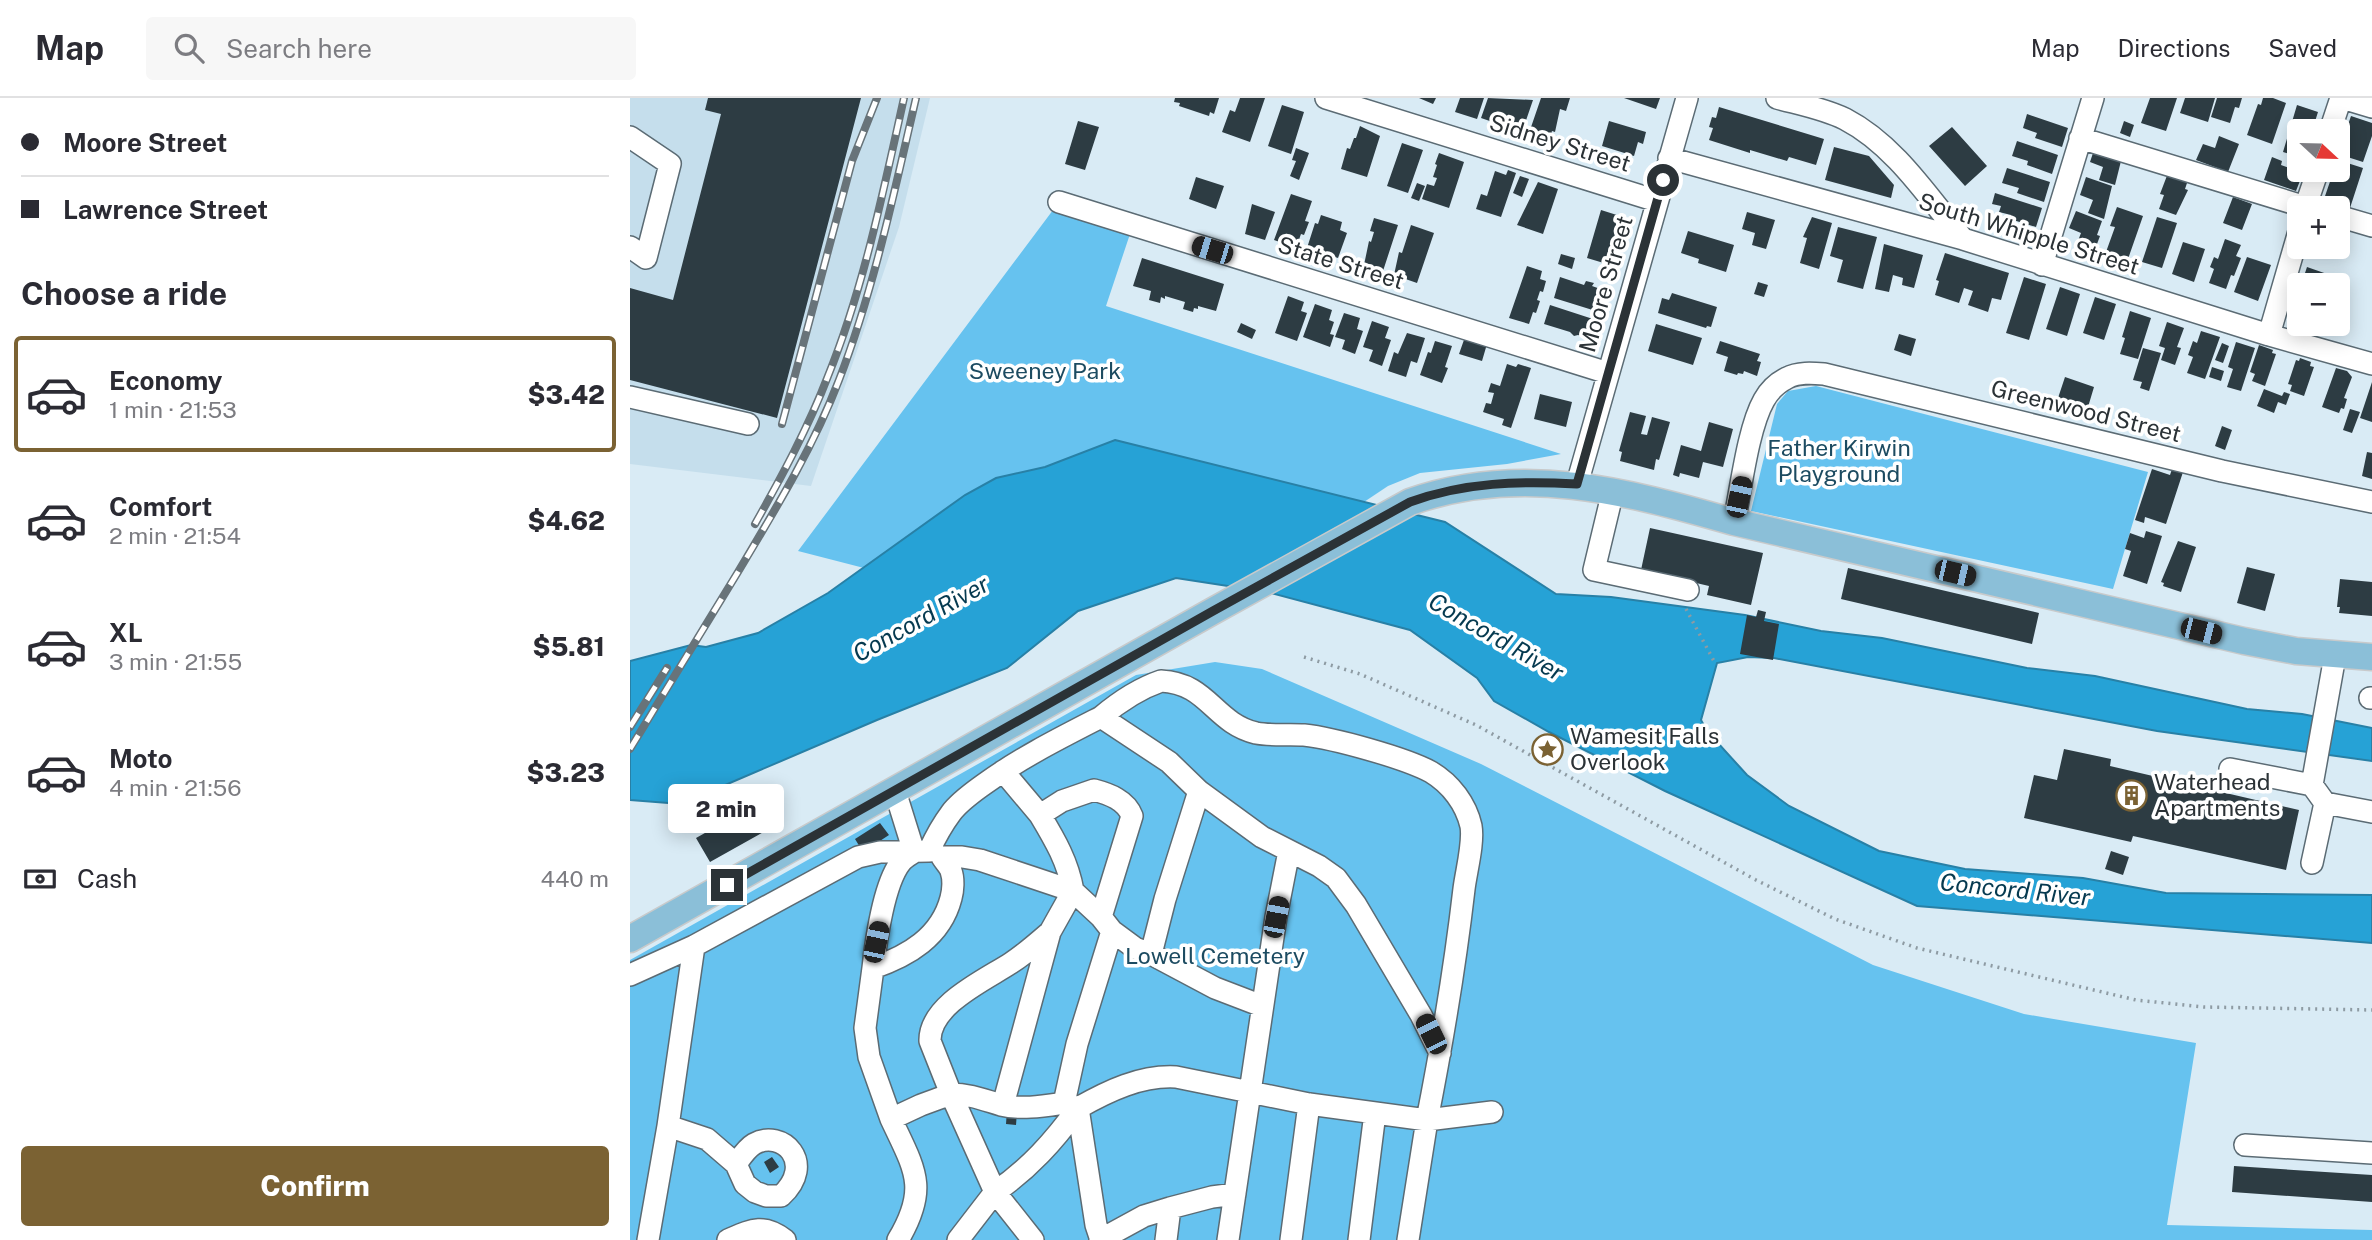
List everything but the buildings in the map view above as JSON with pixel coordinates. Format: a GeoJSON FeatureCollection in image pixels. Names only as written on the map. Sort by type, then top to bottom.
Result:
{"type":"FeatureCollection","features":[{"type":"Feature","properties":{"kind":"main road"},"geometry":{"type":"LineString","coordinates":[[630,939],[1410,502],[1440,491],[1529,483],[1577,484],[1660,501],[1734,522],[2244,641],[2334,656],[2372,657]]}},
{"type":"Feature","properties":{"kind":"street","name":"Sidney Street"},"geometry":{"type":"LineString","coordinates":[[1326,98],[1657,201]]}},
{"type":"Feature","properties":{"kind":"street","name":"Moore Street"},"geometry":{"type":"LineString","coordinates":[[1577,484],[1687,98]]}},
{"type":"Feature","properties":{"kind":"street"},"geometry":{"type":"LineString","coordinates":[[1777,98],[1843,117],[1862,129],[1899,163],[1963,239]]}},
{"type":"Feature","properties":{"kind":"street"},"geometry":{"type":"LineString","coordinates":[[2042,265],[2092,98]]}},
{"type":"Feature","properties":{"kind":"street"},"geometry":{"type":"LineString","coordinates":[[2334,119],[2341,98],[2372,107]]}},
{"type":"Feature","properties":{"kind":"street"},"geometry":{"type":"LineString","coordinates":[[630,136],[670,164],[646,258],[630,247]]}},
{"type":"Feature","properties":{"kind":"street"},"geometry":{"type":"LineString","coordinates":[[2080,138],[2287,202]]}},
{"type":"Feature","properties":{"kind":"street","name":"South Whipple Street"},"geometry":{"type":"LineString","coordinates":[[1669,158],[1963,239],[2269,335],[2372,364]]}},
{"type":"Feature","properties":{"kind":"street","name":"State Street"},"geometry":{"type":"LineString","coordinates":[[1059,202],[1608,373]]}},
{"type":"Feature","properties":{"kind":"street"},"geometry":{"type":"LineString","coordinates":[[2350,220],[2372,226]]}},
{"type":"Feature","properties":{"kind":"street"},"geometry":{"type":"LineString","coordinates":[[2269,335],[2291,259]]}},
{"type":"Feature","properties":{"kind":"street","name":"Greenwood Street"},"geometry":{"type":"LineString","coordinates":[[1734,522],[1755,423],[1763,400],[1773,386],[1788,376],[1804,373],[1824,374],[2222,471],[2372,502]]}},
{"type":"Feature","properties":{"kind":"street"},"geometry":{"type":"LineString","coordinates":[[630,397],[748,424]]}},
{"type":"Feature","properties":{"kind":"street"},"geometry":{"type":"LineString","coordinates":[[1614,491],[1594,570],[1686,598]]}},
{"type":"Feature","properties":{"kind":"street"},"geometry":{"type":"LineString","coordinates":[[2312,785],[2334,656]]}},
{"type":"Feature","properties":{"kind":"street"},"geometry":{"type":"LineString","coordinates":[[928,854],[936,835],[952,811],[1003,771],[1040,748],[1101,717],[1118,702],[1144,687],[1161,681],[1176,682],[1200,695],[1229,722],[1248,730],[1259,734],[1306,735],[1370,751],[1431,772],[1451,787],[1465,808],[1471,829],[1440,1054],[1408,1240]]}},
{"type":"Feature","properties":{"kind":"street"},"geometry":{"type":"LineString","coordinates":[[1101,717],[1169,762],[1199,791],[1262,837],[1319,866],[1336,878],[1356,905],[1422,1015],[1440,1054]]}},
{"type":"Feature","properties":{"kind":"street"},"geometry":{"type":"LineString","coordinates":[[2230,769],[2312,785],[2325,803],[2372,812]]}},
{"type":"Feature","properties":{"kind":"street"},"geometry":{"type":"LineString","coordinates":[[1003,771],[1040,815],[1059,847],[1070,872],[1073,891],[1050,932],[1003,1105]]}},
{"type":"Feature","properties":{"kind":"street"},"geometry":{"type":"LineString","coordinates":[[1040,815],[1062,801],[1094,790],[1119,800],[1129,808],[1132,816],[1077,1044],[1071,1106],[1101,1240],[1144,1216],[1212,1197],[1234,1194]]}},
{"type":"Feature","properties":{"kind":"street"},"geometry":{"type":"LineString","coordinates":[[873,968],[895,960],[919,946],[948,911],[953,891],[952,872],[928,854],[895,791]]}},
{"type":"Feature","properties":{"kind":"street"},"geometry":{"type":"LineString","coordinates":[[1151,954],[1165,899],[1199,791]]}},
{"type":"Feature","properties":{"kind":"street"},"geometry":{"type":"LineString","coordinates":[[2312,863],[2325,803]]}},
{"type":"Feature","properties":{"kind":"street"},"geometry":{"type":"LineString","coordinates":[[1228,1240],[1262,1006],[1289,851]]}},
{"type":"Feature","properties":{"kind":"street"},"geometry":{"type":"LineString","coordinates":[[630,975],[694,946],[858,857],[880,852],[928,854],[980,860],[1073,891],[1135,948],[1215,988],[1262,1006]]}},
{"type":"Feature","properties":{"kind":"street"},"geometry":{"type":"LineString","coordinates":[[898,1240],[911,1218],[918,1187],[913,1165],[891,1119],[869,1056],[865,1028],[883,911],[893,877],[901,862],[928,854]]}},
{"type":"Feature","properties":{"kind":"street"},"geometry":{"type":"LineString","coordinates":[[1033,1240],[995,1192],[930,1041],[932,1026],[957,997],[1031,950],[1050,932]]}},
{"type":"Feature","properties":{"kind":"street"},"geometry":{"type":"LineString","coordinates":[[648,1240],[668,1126],[694,946]]}},
{"type":"Feature","properties":{"kind":"street"},"geometry":{"type":"LineString","coordinates":[[891,1119],[951,1094],[968,1094],[1003,1105],[1071,1106],[1156,1076],[1176,1077],[1309,1104],[1427,1120],[1492,1112]]}},
{"type":"Feature","properties":{"kind":"street"},"geometry":{"type":"LineString","coordinates":[[1290,1240],[1309,1104]]}},
{"type":"Feature","properties":{"kind":"street"},"geometry":{"type":"LineString","coordinates":[[958,1240],[995,1192],[1014,1180],[1039,1157],[1071,1106]]}},
{"type":"Feature","properties":{"kind":"street"},"geometry":{"type":"LineString","coordinates":[[1359,1240],[1375,1113]]}},
{"type":"Feature","properties":{"kind":"street"},"geometry":{"type":"LineString","coordinates":[[668,1126],[707,1139],[736,1164]]}},
{"type":"Feature","properties":{"kind":"street"},"geometry":{"type":"LineString","coordinates":[[2245,1145],[2372,1153]]}},
{"type":"Feature","properties":{"kind":"street"},"geometry":{"type":"LineString","coordinates":[[1166,1240],[1170,1208]]}},
{"type":"Feature","properties":{"kind":"street"},"geometry":{"type":"LineString","coordinates":[[728,1240],[753,1228],[776,1234],[785,1240]]}},
{"type":"Feature","properties":{"kind":"path"},"geometry":{"type":"LineString","coordinates":[[1686,598],[1715,663]]}},
{"type":"Feature","properties":{"kind":"path"},"geometry":{"type":"LineString","coordinates":[[1304,657],[1360,674],[1476,725],[1756,880],[1835,919],[1917,948],[2136,1000],[2204,1007],[2372,1010]]}},
{"type":"Feature","properties":{"kind":"shaded area"},"geometry":{"type":"Polygon","coordinates":[[[630,98],[930,98],[899,227],[811,486],[630,464],[630,98]]]}},
{"type":"Feature","properties":{"kind":"green space","name":"Sweeney Park"},"geometry":{"type":"Polygon","coordinates":[[[1059,202],[1133,225],[1106,306],[1561,454],[1507,464],[1420,473],[1388,486],[1364,502],[1115,440],[1045,467],[996,478],[965,495],[864,568],[798,551],[1059,202]]]}},
{"type":"Feature","properties":{"kind":"green space","name":"Father Kirwin Playground"},"geometry":{"type":"Polygon","coordinates":[[[1816,386],[2148,472],[2113,589],[1751,511],[1777,404],[1788,391],[1816,386]]]}},
{"type":"Feature","properties":{"kind":"green space","name":"Lowell Cemetery"},"geometry":{"type":"Polygon","coordinates":[[[1215,662],[1262,669],[1481,764],[1873,965],[2024,1014],[2196,1043],[2167,1225],[2372,1230],[2372,1240],[630,1240],[630,960],[1136,675],[1215,662]]]}},
{"type":"Feature","properties":{"kind":"water","name":"Concord River"},"geometry":{"type":"Polygon","coordinates":[[[1115,440],[1445,522],[1556,594],[1611,597],[1745,615],[1821,631],[1882,638],[2027,668],[2095,676],[2247,709],[2302,714],[2372,728],[2372,761],[2157,731],[1774,658],[1748,657],[1717,663],[1701,720],[1707,731],[1747,775],[1789,806],[1879,851],[1965,869],[2083,878],[2166,893],[2372,895],[2372,943],[1917,906],[1665,791],[1549,732],[1494,701],[1477,678],[1410,630],[1267,592],[1176,578],[1078,611],[1007,668],[681,804],[630,800],[630,661],[691,645],[706,647],[758,633],[828,593],[965,495],[996,478],[1045,467],[1115,440]]]}},
{"type":"Feature","properties":{"kind":"railway"},"geometry":{"type":"LineString","coordinates":[[782,424],[852,161],[877,98]]}},
{"type":"Feature","properties":{"kind":"railway"},"geometry":{"type":"LineString","coordinates":[[755,524],[803,433],[841,342],[872,239],[904,98]]}},
{"type":"Feature","properties":{"kind":"railway"},"geometry":{"type":"LineString","coordinates":[[630,749],[779,502],[829,405],[873,276],[916,98]]}},
{"type":"Feature","properties":{"kind":"railway"},"geometry":{"type":"LineString","coordinates":[[630,727],[667,668]]}},
{"type":"Feature","properties":{"kind":"place","name":"Wamesit Falls Overlook"},"geometry":{"type":"Point","coordinates":[1547,749]}},
{"type":"Feature","properties":{"kind":"place","name":"Waterhead Apartments"},"geometry":{"type":"Point","coordinates":[2131,795]}},
{"type":"Feature","properties":{"kind":"route"},"geometry":{"type":"LineString","coordinates":[[727,885],[1410,502],[1440,491],[1469,487],[1577,484],[1663,180]]}}]}
